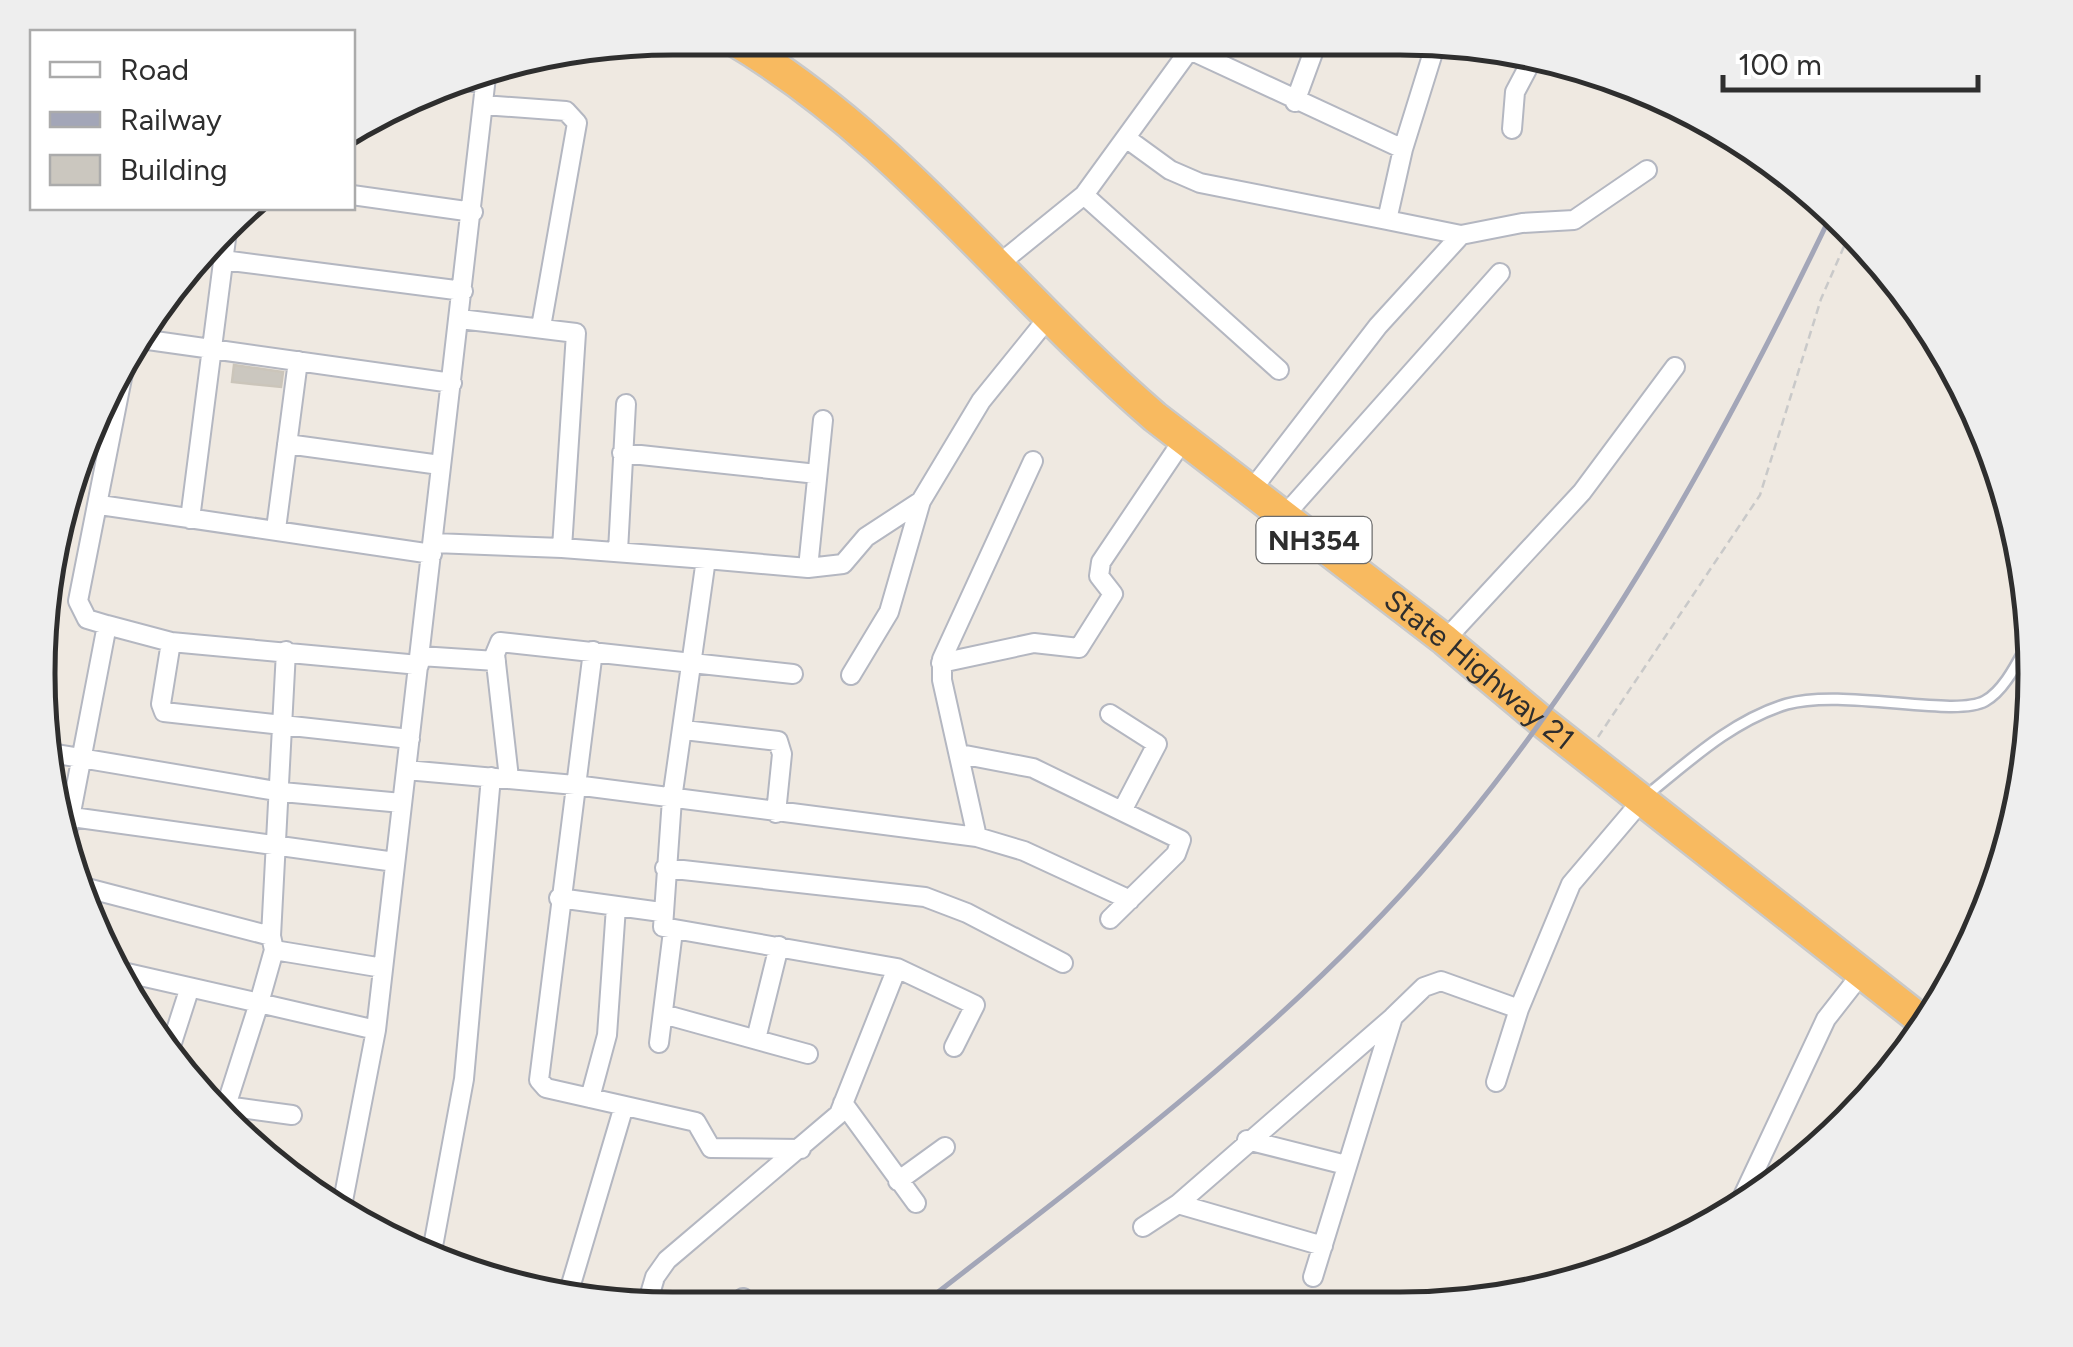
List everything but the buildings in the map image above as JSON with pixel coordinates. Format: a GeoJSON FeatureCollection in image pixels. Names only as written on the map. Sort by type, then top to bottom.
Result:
{"type":"FeatureCollection","features":[{"type":"Feature","properties":{"kind":"highway","name":"State Highway 21"},"geometry":{"type":"LineString","coordinates":[[757,55],[794,78],[859,131],[1000,264],[1109,378],[1250,492],[1446,640],[1915,1015]]}},
{"type":"Feature","properties":{"kind":"street"},"geometry":{"type":"LineString","coordinates":[[1000,264],[1084,195],[1186,55]]}},
{"type":"Feature","properties":{"kind":"street"},"geometry":{"type":"LineString","coordinates":[[1209,55],[1294,102],[1403,149]]}},
{"type":"Feature","properties":{"kind":"street"},"geometry":{"type":"LineString","coordinates":[[1294,102],[1313,55]]}},
{"type":"Feature","properties":{"kind":"street"},"geometry":{"type":"LineString","coordinates":[[1388,220],[1429,56]]}},
{"type":"Feature","properties":{"kind":"street"},"geometry":{"type":"LineString","coordinates":[[1512,129],[1514,92],[1526,68]]}},
{"type":"Feature","properties":{"kind":"street"},"geometry":{"type":"LineString","coordinates":[[344,1197],[376,1030],[485,85]]}},
{"type":"Feature","properties":{"kind":"street"},"geometry":{"type":"LineString","coordinates":[[483,105],[566,110],[576,123],[541,327]]}},
{"type":"Feature","properties":{"kind":"street"},"geometry":{"type":"LineString","coordinates":[[1126,138],[1170,170],[1200,183],[1461,235],[1522,223],[1574,220],[1647,170]]}},
{"type":"Feature","properties":{"kind":"street"},"geometry":{"type":"LineString","coordinates":[[355,195],[473,212]]}},
{"type":"Feature","properties":{"kind":"street"},"geometry":{"type":"LineString","coordinates":[[1084,195],[1279,370]]}},
{"type":"Feature","properties":{"kind":"street"},"geometry":{"type":"LineString","coordinates":[[1250,492],[1378,326],[1461,235]]}},
{"type":"Feature","properties":{"kind":"street"},"geometry":{"type":"LineString","coordinates":[[190,520],[225,248]]}},
{"type":"Feature","properties":{"kind":"street"},"geometry":{"type":"LineString","coordinates":[[223,260],[464,291]]}},
{"type":"Feature","properties":{"kind":"street"},"geometry":{"type":"LineString","coordinates":[[1284,516],[1500,273]]}},
{"type":"Feature","properties":{"kind":"street"},"geometry":{"type":"LineString","coordinates":[[851,676],[889,612],[921,500],[981,400],[1048,318]]}},
{"type":"Feature","properties":{"kind":"street"},"geometry":{"type":"LineString","coordinates":[[460,319],[569,329],[578,338],[562,548]]}},
{"type":"Feature","properties":{"kind":"street"},"geometry":{"type":"LineString","coordinates":[[152,341],[452,384]]}},
{"type":"Feature","properties":{"kind":"street"},"geometry":{"type":"LineString","coordinates":[[276,530],[298,361]]}},
{"type":"Feature","properties":{"kind":"street"},"geometry":{"type":"LineString","coordinates":[[1446,640],[1574,500],[1675,367]]}},
{"type":"Feature","properties":{"kind":"street"},"geometry":{"type":"LineString","coordinates":[[618,551],[626,404]]}},
{"type":"Feature","properties":{"kind":"street"},"geometry":{"type":"LineString","coordinates":[[117,405],[100,506],[78,602],[87,620],[171,642],[419,661],[496,661]]}},
{"type":"Feature","properties":{"kind":"street"},"geometry":{"type":"LineString","coordinates":[[808,568],[823,420]]}},
{"type":"Feature","properties":{"kind":"street"},"geometry":{"type":"LineString","coordinates":[[941,664],[1034,642],[1079,648],[1113,594],[1099,576],[1101,562],[1184,440]]}},
{"type":"Feature","properties":{"kind":"street"},"geometry":{"type":"LineString","coordinates":[[287,444],[440,465]]}},
{"type":"Feature","properties":{"kind":"street"},"geometry":{"type":"LineString","coordinates":[[622,453],[817,474]]}},
{"type":"Feature","properties":{"kind":"street"},"geometry":{"type":"LineString","coordinates":[[977,837],[941,664],[1032,461]]}},
{"type":"Feature","properties":{"kind":"street"},"geometry":{"type":"LineString","coordinates":[[100,506],[433,549],[562,548],[808,568],[842,564],[866,537],[921,500]]}},
{"type":"Feature","properties":{"kind":"street"},"geometry":{"type":"LineString","coordinates":[[706,559],[672,800],[661,912],[663,928],[897,968],[972,1002],[975,1010],[954,1048]]}},
{"type":"Feature","properties":{"kind":"street"},"geometry":{"type":"LineString","coordinates":[[72,817],[107,625]]}},
{"type":"Feature","properties":{"kind":"street"},"geometry":{"type":"LineString","coordinates":[[433,1243],[464,1079],[500,778],[497,647],[508,640],[793,674]]}},
{"type":"Feature","properties":{"kind":"street"},"geometry":{"type":"LineString","coordinates":[[171,642],[161,704],[164,712],[410,739]]}},
{"type":"Feature","properties":{"kind":"street"},"geometry":{"type":"LineString","coordinates":[[224,1098],[259,1003],[273,943],[286,651]]}},
{"type":"Feature","properties":{"kind":"street"},"geometry":{"type":"LineString","coordinates":[[593,651],[538,1080],[546,1088],[701,1124],[711,1148],[801,1149]]}},
{"type":"Feature","properties":{"kind":"street"},"geometry":{"type":"LineString","coordinates":[[1110,714],[1157,744],[1122,810]]}},
{"type":"Feature","properties":{"kind":"street"},"geometry":{"type":"LineString","coordinates":[[684,730],[778,740],[782,754],[776,813]]}},
{"type":"Feature","properties":{"kind":"street"},"geometry":{"type":"LineString","coordinates":[[960,754],[1019,764],[1177,836],[1182,846],[1110,919]]}},
{"type":"Feature","properties":{"kind":"street"},"geometry":{"type":"LineString","coordinates":[[60,756],[282,792],[402,803]]}},
{"type":"Feature","properties":{"kind":"street"},"geometry":{"type":"LineString","coordinates":[[406,770],[576,785],[977,837],[1024,850],[1130,900]]}},
{"type":"Feature","properties":{"kind":"street"},"geometry":{"type":"LineString","coordinates":[[1496,1082],[1519,1009],[1572,884],[1644,798]]}},
{"type":"Feature","properties":{"kind":"street"},"geometry":{"type":"LineString","coordinates":[[72,817],[395,862]]}},
{"type":"Feature","properties":{"kind":"street"},"geometry":{"type":"LineString","coordinates":[[665,868],[925,897],[968,912],[1063,963]]}},
{"type":"Feature","properties":{"kind":"street"},"geometry":{"type":"LineString","coordinates":[[95,891],[273,943],[382,968]]}},
{"type":"Feature","properties":{"kind":"street"},"geometry":{"type":"LineString","coordinates":[[560,898],[661,912]]}},
{"type":"Feature","properties":{"kind":"street"},"geometry":{"type":"LineString","coordinates":[[590,1098],[606,1035],[616,907]]}},
{"type":"Feature","properties":{"kind":"street"},"geometry":{"type":"LineString","coordinates":[[659,1043],[673,932]]}},
{"type":"Feature","properties":{"kind":"street"},"geometry":{"type":"LineString","coordinates":[[756,1039],[779,946]]}},
{"type":"Feature","properties":{"kind":"street"},"geometry":{"type":"LineString","coordinates":[[651,1291],[666,1260],[828,1126],[843,1103],[897,968]]}},
{"type":"Feature","properties":{"kind":"street"},"geometry":{"type":"LineString","coordinates":[[1749,1184],[1826,1019],[1862,972]]}},
{"type":"Feature","properties":{"kind":"street"},"geometry":{"type":"LineString","coordinates":[[134,975],[376,1030]]}},
{"type":"Feature","properties":{"kind":"street"},"geometry":{"type":"LineString","coordinates":[[1143,1227],[1178,1204],[1424,987],[1441,981],[1519,1009]]}},
{"type":"Feature","properties":{"kind":"street"},"geometry":{"type":"LineString","coordinates":[[174,1038],[189,990]]}},
{"type":"Feature","properties":{"kind":"street"},"geometry":{"type":"LineString","coordinates":[[662,1014],[808,1054]]}},
{"type":"Feature","properties":{"kind":"street"},"geometry":{"type":"LineString","coordinates":[[1313,1276],[1393,1017]]}},
{"type":"Feature","properties":{"kind":"street"},"geometry":{"type":"LineString","coordinates":[[843,1103],[916,1203]]}},
{"type":"Feature","properties":{"kind":"street"},"geometry":{"type":"LineString","coordinates":[[571,1283],[624,1106]]}},
{"type":"Feature","properties":{"kind":"street"},"geometry":{"type":"LineString","coordinates":[[233,1107],[292,1115]]}},
{"type":"Feature","properties":{"kind":"street"},"geometry":{"type":"LineString","coordinates":[[1247,1140],[1346,1165]]}},
{"type":"Feature","properties":{"kind":"street"},"geometry":{"type":"LineString","coordinates":[[898,1181],[945,1147]]}},
{"type":"Feature","properties":{"kind":"street"},"geometry":{"type":"LineString","coordinates":[[1178,1204],[1323,1246]]}},
{"type":"Feature","properties":{"kind":"lane"},"geometry":{"type":"LineString","coordinates":[[1644,798],[1734,728],[1786,704],[1843,696],[1958,706],[1986,701],[1998,691],[2018,659]]}},
{"type":"Feature","properties":{"kind":"path"},"geometry":{"type":"LineString","coordinates":[[1586,755],[1760,495],[1820,300],[1845,244]]}},
{"type":"Feature","properties":{"kind":"railway"},"geometry":{"type":"LineString","coordinates":[[938,1292],[1123,1148],[1256,1036],[1380,917],[1437,854],[1552,706],[1655,547],[1748,381],[1826,226]]}}]}
